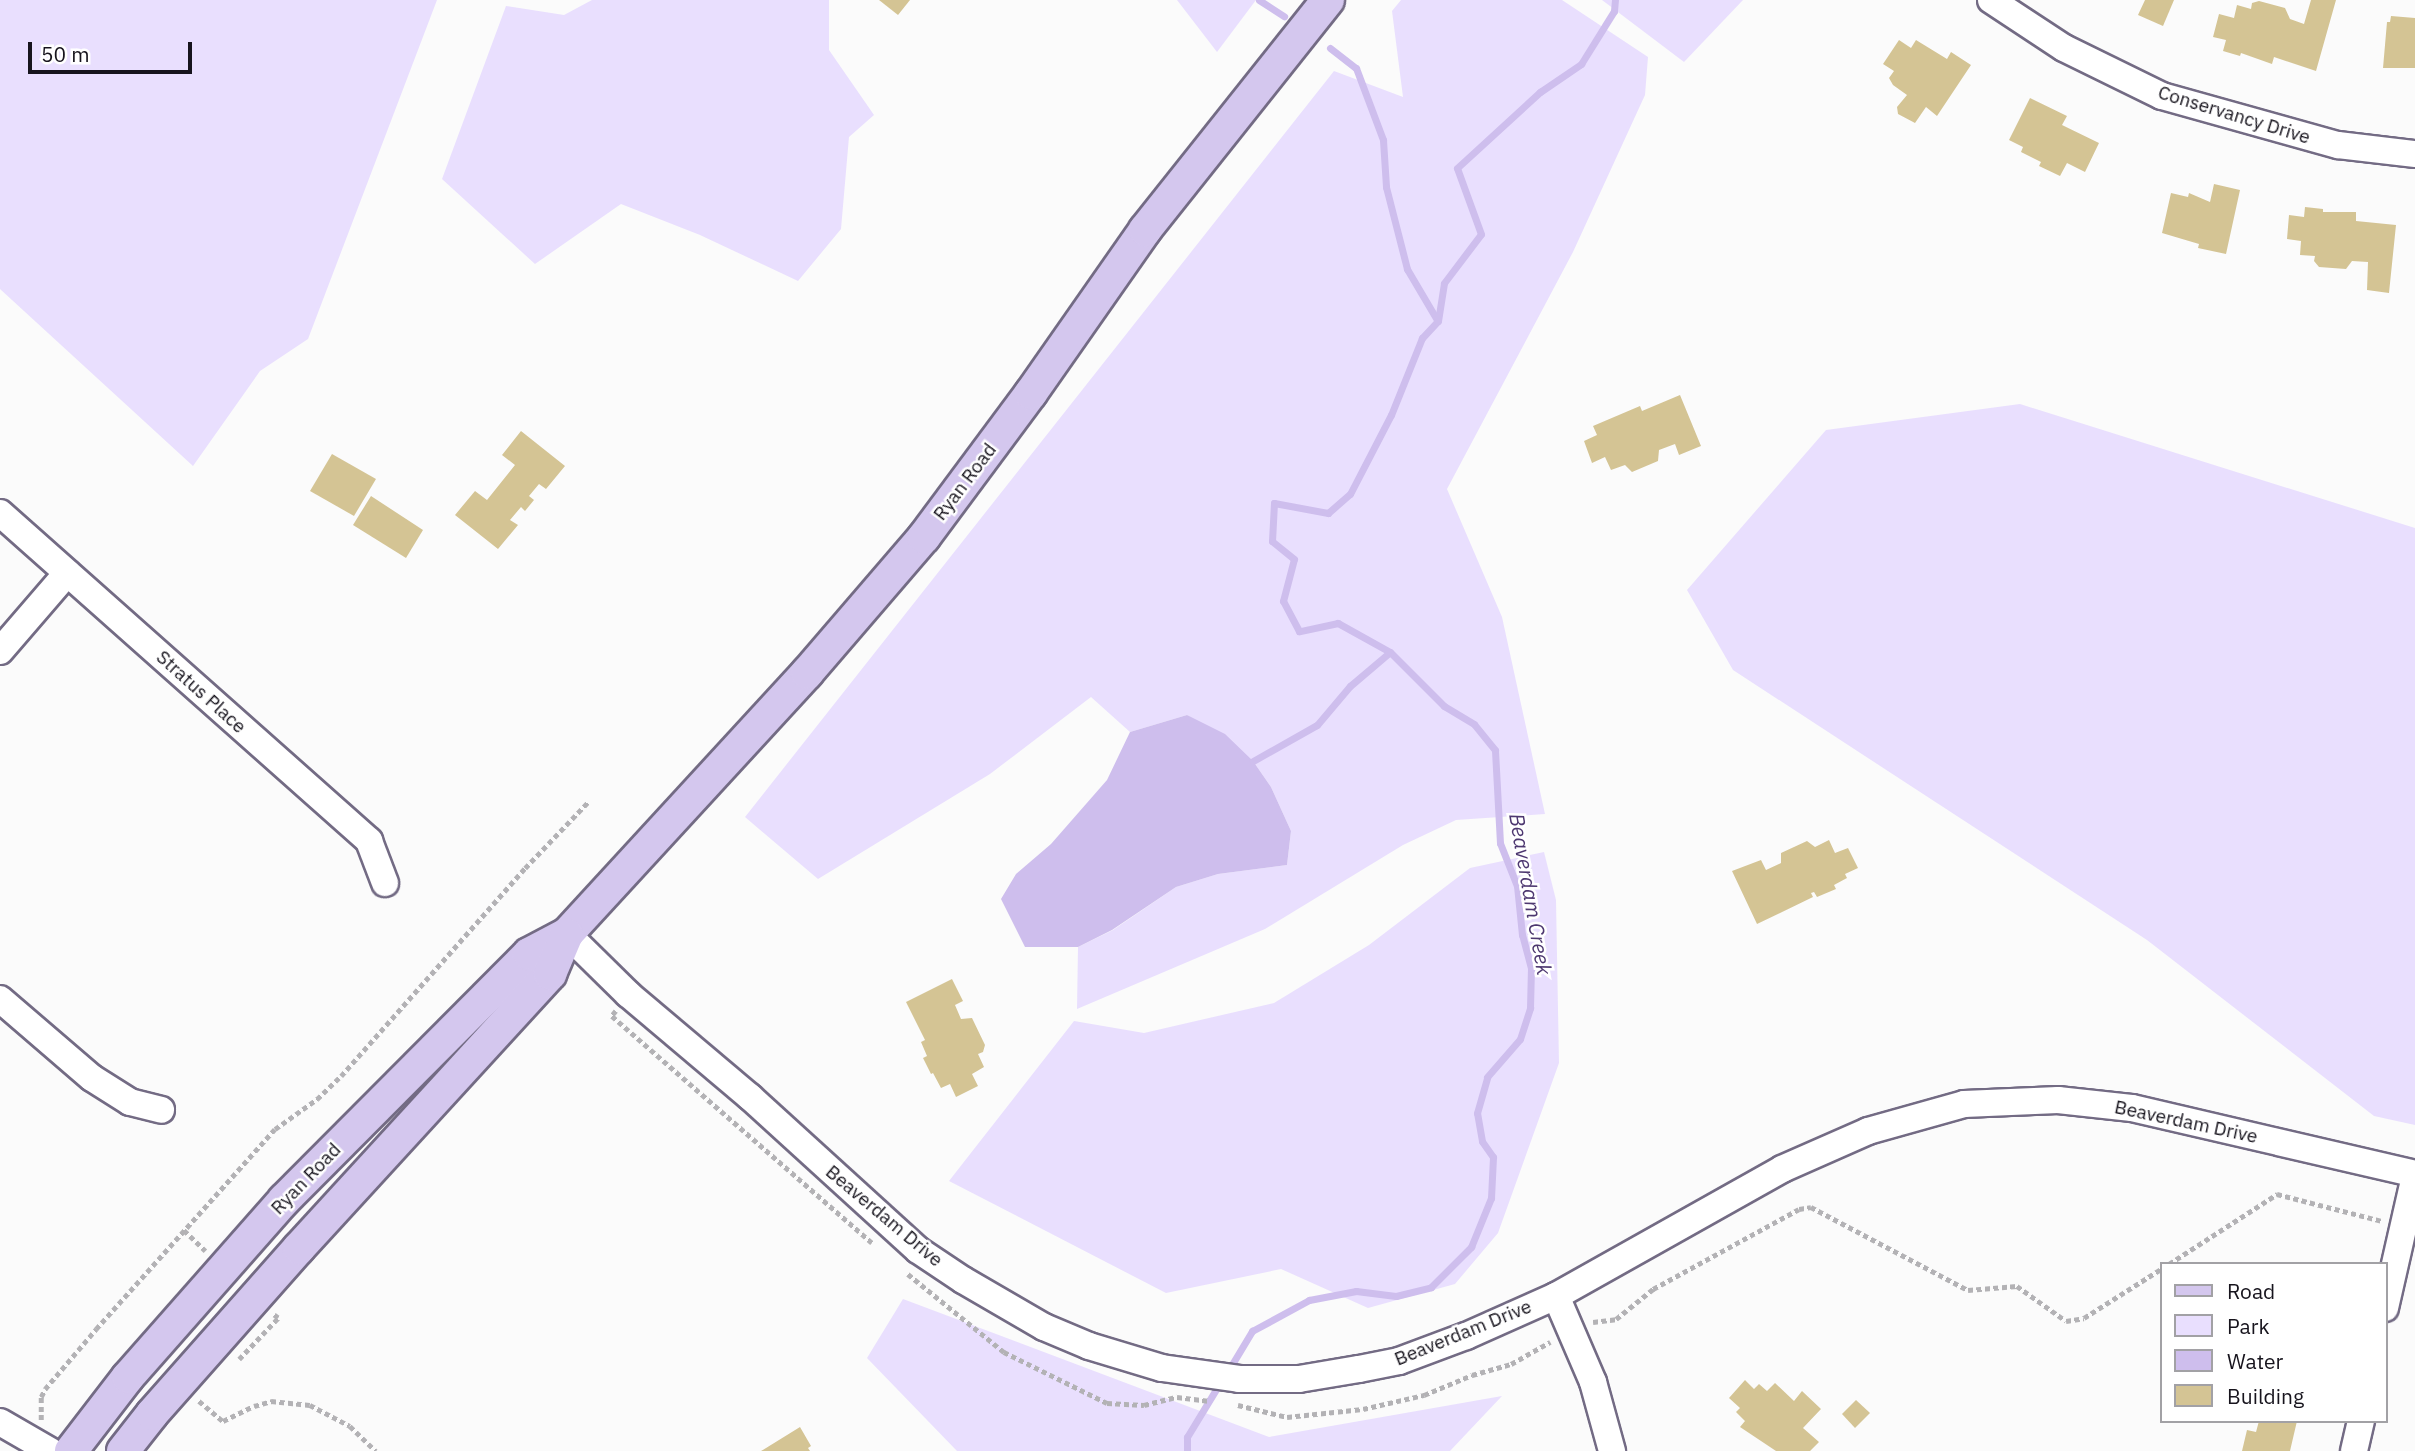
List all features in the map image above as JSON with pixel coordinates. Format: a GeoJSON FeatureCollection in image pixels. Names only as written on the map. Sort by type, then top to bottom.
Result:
{"type":"FeatureCollection","features":[{"type":"Feature","properties":{"kind":"main road","name":"Ryan Road"},"geometry":{"type":"LineString","coordinates":[[123,1451],[255,1297],[550,974],[567,934],[807,673],[924,537],[1031,393],[1145,230],[1328,0]]}},
{"type":"Feature","properties":{"kind":"main road","name":"Ryan Road"},"geometry":{"type":"LineString","coordinates":[[71,1451],[128,1377],[284,1200],[529,954],[567,934]]}},
{"type":"Feature","properties":{"kind":"street","name":"Conservancy Drive"},"geometry":{"type":"LineString","coordinates":[[1991,0],[2064,48],[2162,96],[2338,145],[2415,154]]}},
{"type":"Feature","properties":{"kind":"street","name":"Stratus Place"},"geometry":{"type":"LineString","coordinates":[[0,513],[369,841],[385,883]]}},
{"type":"Feature","properties":{"kind":"street"},"geometry":{"type":"LineString","coordinates":[[0,651],[67,573]]}},
{"type":"Feature","properties":{"kind":"street","name":"Beaverdam Drive"},"geometry":{"type":"LineString","coordinates":[[567,934],[628,994],[750,1097],[918,1250],[1044,1327],[1089,1346],[1150,1364],[1209,1375],[1236,1392],[1399,1361],[1466,1336],[1556,1296],[1782,1170],[1868,1131],[1964,1104],[2058,1100],[2132,1108],[2415,1175]]}},
{"type":"Feature","properties":{"kind":"street"},"geometry":{"type":"LineString","coordinates":[[0,999],[92,1078],[130,1102],[160,1110]]}},
{"type":"Feature","properties":{"kind":"street"},"geometry":{"type":"LineString","coordinates":[[2387,1299],[2415,1175]]}},
{"type":"Feature","properties":{"kind":"street"},"geometry":{"type":"LineString","coordinates":[[1556,1296],[1593,1382],[1612,1451]]}},
{"type":"Feature","properties":{"kind":"street"},"geometry":{"type":"LineString","coordinates":[[0,1422],[50,1451]]}},
{"type":"Feature","properties":{"kind":"street"},"geometry":{"type":"LineString","coordinates":[[2354,1451],[2361,1423]]}},
{"type":"Feature","properties":{"kind":"path"},"geometry":{"type":"LineString","coordinates":[[41,1421],[40,1397],[45,1389],[184,1230],[275,1129],[317,1099],[341,1076],[525,868],[588,802]]}},
{"type":"Feature","properties":{"kind":"path"},"geometry":{"type":"LineString","coordinates":[[2172,1262],[2277,1194],[2403,1226]]}},
{"type":"Feature","properties":{"kind":"path"},"geometry":{"type":"LineString","coordinates":[[1236,1392],[1286,1418],[1363,1409],[1424,1395],[1472,1375],[1511,1364],[1572,1330],[1593,1322],[1616,1319],[1653,1289],[1799,1209],[1811,1207],[1968,1290],[2017,1286],[2066,1321],[2084,1318],[2160,1270]]}},
{"type":"Feature","properties":{"kind":"path"},"geometry":{"type":"LineString","coordinates":[[184,1230],[224,1268]]}},
{"type":"Feature","properties":{"kind":"path"},"geometry":{"type":"LineString","coordinates":[[234,1365],[278,1318],[255,1297]]}},
{"type":"Feature","properties":{"kind":"path"},"geometry":{"type":"LineString","coordinates":[[207,1393],[199,1402],[223,1421],[271,1401],[310,1405],[350,1426],[376,1451]]}},
{"type":"Feature","properties":{"kind":"green space"},"geometry":{"type":"Polygon","coordinates":[[[0,0],[437,0],[308,339],[260,371],[193,466],[0,289],[0,0]]]}},
{"type":"Feature","properties":{"kind":"green space"},"geometry":{"type":"Polygon","coordinates":[[[592,0],[829,0],[829,50],[874,115],[849,137],[841,229],[798,281],[700,235],[621,204],[535,264],[442,179],[506,6],[564,15],[592,0]]]}},
{"type":"Feature","properties":{"kind":"green space"},"geometry":{"type":"Polygon","coordinates":[[[1177,0],[1256,0],[1217,52],[1177,0]]]}},
{"type":"Feature","properties":{"kind":"green space"},"geometry":{"type":"Polygon","coordinates":[[[1401,0],[1562,0],[1648,57],[1645,95],[1573,252],[1447,489],[1502,617],[1545,814],[1456,820],[1403,845],[1265,929],[1077,1009],[1078,947],[1113,930],[1176,887],[1218,874],[1287,865],[1291,831],[1271,787],[1253,761],[1187,715],[1130,732],[1091,697],[990,774],[818,879],[745,817],[1334,71],[1403,97],[1392,11],[1401,0]]]}},
{"type":"Feature","properties":{"kind":"green space"},"geometry":{"type":"Polygon","coordinates":[[[1602,0],[1743,0],[1684,62],[1602,0]]]}},
{"type":"Feature","properties":{"kind":"green space"},"geometry":{"type":"Polygon","coordinates":[[[2020,404],[2415,528],[2415,1125],[2374,1116],[2147,940],[1733,670],[1687,590],[1826,430],[2020,404]]]}},
{"type":"Feature","properties":{"kind":"green space"},"geometry":{"type":"Polygon","coordinates":[[[1544,852],[1556,900],[1559,1063],[1498,1233],[1455,1284],[1368,1308],[1281,1269],[1166,1293],[949,1181],[1074,1021],[1144,1033],[1274,1003],[1369,945],[1470,868],[1544,852]]]}},
{"type":"Feature","properties":{"kind":"green space"},"geometry":{"type":"Polygon","coordinates":[[[903,1299],[1269,1437],[1502,1396],[1450,1451],[957,1451],[867,1358],[903,1299]]]}},
{"type":"Feature","properties":{"kind":"water"},"geometry":{"type":"Polygon","coordinates":[[[1187,715],[1225,734],[1253,761],[1271,787],[1291,831],[1287,865],[1218,874],[1176,887],[1112,930],[1078,947],[1025,947],[1001,899],[1016,874],[1051,844],[1107,780],[1130,732],[1187,715]]]}},
{"type":"Feature","properties":{"kind":"building"},"geometry":{"type":"Polygon","coordinates":[[[879,0],[910,0],[898,15],[879,0]]]}},
{"type":"Feature","properties":{"kind":"building"},"geometry":{"type":"Polygon","coordinates":[[[2145,0],[2174,0],[2163,26],[2138,15],[2145,0]]]}},
{"type":"Feature","properties":{"kind":"building"},"geometry":{"type":"Polygon","coordinates":[[[2311,0],[2336,0],[2316,71],[2274,57],[2272,64],[2241,53],[2240,56],[2223,51],[2226,40],[2213,37],[2219,14],[2234,18],[2237,5],[2251,9],[2252,3],[2259,1],[2285,8],[2290,19],[2304,24],[2311,0]]]}},
{"type":"Feature","properties":{"kind":"building"},"geometry":{"type":"Polygon","coordinates":[[[2391,16],[2415,18],[2415,68],[2383,68],[2387,22],[2390,22],[2391,16]]]}},
{"type":"Feature","properties":{"kind":"building"},"geometry":{"type":"Polygon","coordinates":[[[1899,40],[1911,48],[1916,40],[1947,59],[1951,52],[1971,65],[1937,116],[1926,107],[1915,123],[1898,114],[1897,107],[1907,95],[1893,85],[1889,78],[1894,71],[1883,64],[1899,40]]]}},
{"type":"Feature","properties":{"kind":"building"},"geometry":{"type":"Polygon","coordinates":[[[2030,98],[2067,116],[2062,125],[2099,143],[2085,172],[2067,163],[2060,176],[2039,166],[2041,162],[2021,152],[2023,147],[2009,140],[2030,98]]]}},
{"type":"Feature","properties":{"kind":"building"},"geometry":{"type":"Polygon","coordinates":[[[2214,184],[2240,190],[2226,254],[2198,248],[2199,244],[2162,233],[2171,193],[2188,197],[2189,193],[2210,202],[2214,184]]]}},
{"type":"Feature","properties":{"kind":"building"},"geometry":{"type":"Polygon","coordinates":[[[2305,207],[2323,209],[2323,212],[2356,212],[2356,221],[2396,225],[2389,293],[2367,290],[2368,262],[2352,261],[2346,269],[2319,267],[2314,261],[2315,256],[2300,255],[2301,241],[2287,239],[2289,215],[2304,217],[2305,207]]]}},
{"type":"Feature","properties":{"kind":"building"},"geometry":{"type":"Polygon","coordinates":[[[1680,395],[1701,446],[1679,455],[1675,444],[1659,450],[1658,461],[1632,472],[1625,465],[1611,470],[1605,457],[1592,463],[1584,441],[1597,435],[1593,426],[1640,406],[1642,411],[1680,395]]]}},
{"type":"Feature","properties":{"kind":"building"},"geometry":{"type":"Polygon","coordinates":[[[521,431],[565,466],[546,489],[539,484],[529,496],[534,500],[525,511],[521,507],[510,520],[518,525],[498,549],[455,515],[475,491],[487,500],[515,465],[502,455],[521,431]]]}},
{"type":"Feature","properties":{"kind":"building"},"geometry":{"type":"Polygon","coordinates":[[[332,454],[376,479],[354,516],[310,491],[332,454]]]}},
{"type":"Feature","properties":{"kind":"building"},"geometry":{"type":"Polygon","coordinates":[[[371,496],[423,530],[406,558],[353,525],[371,496]]]}},
{"type":"Feature","properties":{"kind":"building"},"geometry":{"type":"Polygon","coordinates":[[[1829,840],[1835,853],[1848,848],[1858,868],[1845,874],[1847,878],[1834,885],[1836,889],[1817,897],[1814,892],[1811,893],[1813,897],[1757,924],[1732,871],[1761,860],[1766,870],[1781,863],[1781,853],[1807,841],[1815,847],[1829,840]]]}},
{"type":"Feature","properties":{"kind":"building"},"geometry":{"type":"Polygon","coordinates":[[[952,979],[963,1001],[955,1005],[961,1019],[972,1018],[985,1045],[983,1052],[978,1054],[984,1067],[972,1074],[978,1086],[956,1097],[950,1084],[941,1088],[933,1073],[931,1074],[923,1058],[927,1056],[921,1042],[925,1040],[906,1002],[952,979]]]}},
{"type":"Feature","properties":{"kind":"building"},"geometry":{"type":"Polygon","coordinates":[[[1745,1380],[1754,1389],[1759,1384],[1767,1391],[1775,1383],[1794,1401],[1802,1391],[1821,1409],[1803,1428],[1819,1442],[1810,1451],[1776,1451],[1740,1427],[1745,1421],[1736,1412],[1740,1408],[1729,1398],[1745,1380]]]}},
{"type":"Feature","properties":{"kind":"building"},"geometry":{"type":"Polygon","coordinates":[[[1856,1400],[1870,1413],[1855,1428],[1842,1414],[1856,1400]]]}},
{"type":"Feature","properties":{"kind":"building"},"geometry":{"type":"Polygon","coordinates":[[[2258,1423],[2297,1423],[2290,1451],[2242,1451],[2247,1430],[2256,1432],[2258,1423]]]}},
{"type":"Feature","properties":{"kind":"building"},"geometry":{"type":"Polygon","coordinates":[[[800,1427],[811,1446],[808,1448],[810,1451],[761,1451],[800,1427]]]}},
{"type":"Feature","properties":{"kind":"waterway"},"geometry":{"type":"LineString","coordinates":[[1259,0],[1284,16]]}},
{"type":"Feature","properties":{"kind":"waterway","name":"Beaverdam Creek"},"geometry":{"type":"LineString","coordinates":[[1228,1371],[1252,1331],[1309,1300],[1356,1291],[1396,1296],[1431,1287],[1471,1247],[1491,1198],[1493,1157],[1482,1141],[1477,1113],[1487,1077],[1520,1039],[1530,1008],[1531,968],[1522,935],[1517,886],[1500,843],[1495,750],[1474,724],[1444,706],[1390,652],[1338,623],[1299,631],[1283,601],[1294,559],[1272,541],[1274,503],[1328,513],[1350,494],[1391,415],[1422,338],[1438,321],[1444,283],[1481,234],[1457,168],[1540,92],[1581,64],[1614,11],[1615,0]]}},
{"type":"Feature","properties":{"kind":"waterway"},"geometry":{"type":"LineString","coordinates":[[1330,48],[1356,68],[1383,140],[1386,187],[1407,269],[1437,320]]}},
{"type":"Feature","properties":{"kind":"waterway"},"geometry":{"type":"LineString","coordinates":[[1253,761],[1317,725],[1350,686],[1390,652]]}},
{"type":"Feature","properties":{"kind":"waterway","name":"Beaverdam Creek"},"geometry":{"type":"LineString","coordinates":[[1187,1451],[1187,1437],[1221,1381]]}}]}
